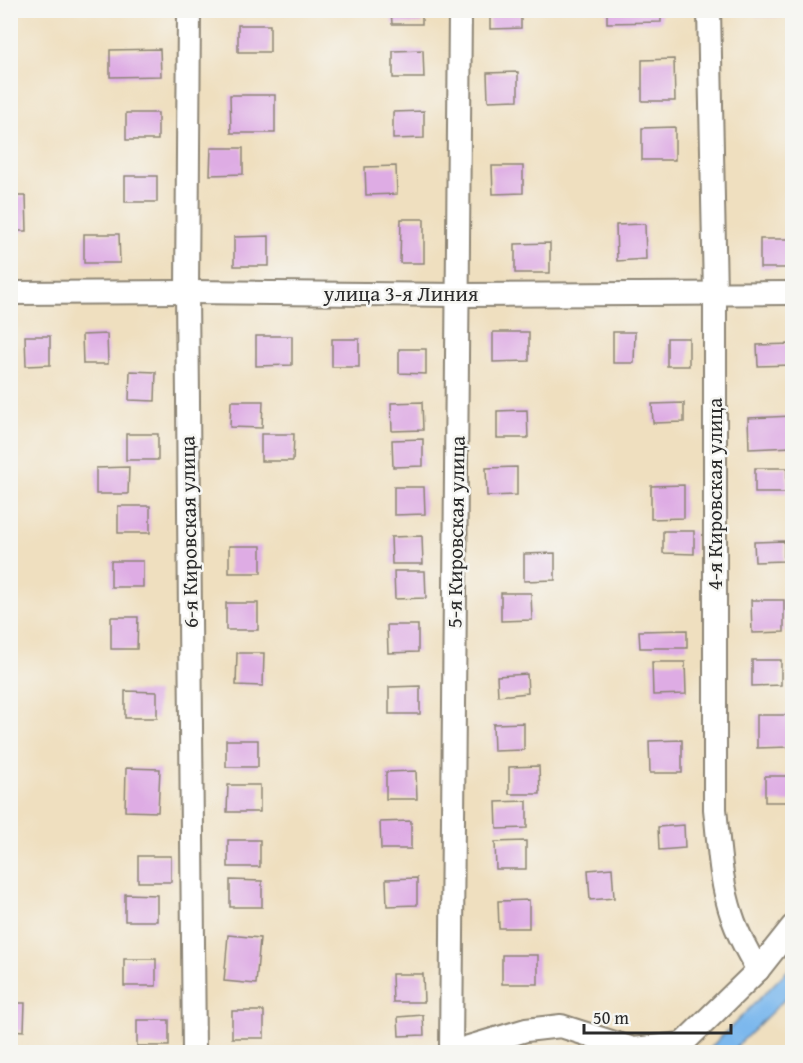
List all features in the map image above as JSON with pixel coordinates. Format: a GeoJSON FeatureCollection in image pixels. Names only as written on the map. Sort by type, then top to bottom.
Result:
{"type":"FeatureCollection","features":[{"type":"Feature","properties":{"kind":"street","name":"6-я Кировская улица"},"geometry":{"type":"LineString","coordinates":[[189,10],[187,292],[194,1053]]}},
{"type":"Feature","properties":{"kind":"street","name":"5-я Кировская улица"},"geometry":{"type":"LineString","coordinates":[[451,1053],[460,10]]}},
{"type":"Feature","properties":{"kind":"street","name":"4-я Кировская улица"},"geometry":{"type":"LineString","coordinates":[[709,10],[715,293],[715,809],[723,880],[732,916],[758,970]]}},
{"type":"Feature","properties":{"kind":"street","name":"улица 3-я Линия"},"geometry":{"type":"LineString","coordinates":[[10,293],[458,295],[792,293]]}},
{"type":"Feature","properties":{"kind":"street"},"geometry":{"type":"LineString","coordinates":[[451,1053],[526,1030],[561,1026],[633,1049],[678,1048],[758,970],[792,927]]}},
{"type":"Feature","properties":{"kind":"water"},"geometry":{"type":"Polygon","coordinates":[[[792,966],[792,992],[731,1052],[706,1052],[792,966]]]}},
{"type":"Feature","properties":{"kind":"building"},"geometry":{"type":"Polygon","coordinates":[[[391,10],[422,10],[422,24],[392,24],[391,10]]]}},
{"type":"Feature","properties":{"kind":"building"},"geometry":{"type":"Polygon","coordinates":[[[490,10],[521,10],[521,28],[490,29],[490,10]]]}},
{"type":"Feature","properties":{"kind":"building"},"geometry":{"type":"Polygon","coordinates":[[[607,10],[661,10],[661,22],[607,23],[607,10]]]}},
{"type":"Feature","properties":{"kind":"building"},"geometry":{"type":"Polygon","coordinates":[[[756,10],[789,10],[789,17],[757,17],[756,10]]]}},
{"type":"Feature","properties":{"kind":"building"},"geometry":{"type":"Polygon","coordinates":[[[238,25],[270,25],[270,52],[238,52],[238,25]]]}},
{"type":"Feature","properties":{"kind":"building"},"geometry":{"type":"Polygon","coordinates":[[[160,49],[161,76],[110,77],[110,50],[160,49]]]}},
{"type":"Feature","properties":{"kind":"building"},"geometry":{"type":"Polygon","coordinates":[[[423,50],[424,78],[393,78],[393,51],[423,50]]]}},
{"type":"Feature","properties":{"kind":"building"},"geometry":{"type":"Polygon","coordinates":[[[674,59],[675,101],[642,101],[642,60],[674,59]]]}},
{"type":"Feature","properties":{"kind":"building"},"geometry":{"type":"Polygon","coordinates":[[[518,72],[518,100],[488,101],[487,73],[518,72]]]}},
{"type":"Feature","properties":{"kind":"building"},"geometry":{"type":"Polygon","coordinates":[[[230,95],[275,95],[275,133],[231,133],[230,95]]]}},
{"type":"Feature","properties":{"kind":"building"},"geometry":{"type":"Polygon","coordinates":[[[424,111],[424,138],[393,139],[393,112],[424,111]]]}},
{"type":"Feature","properties":{"kind":"building"},"geometry":{"type":"Polygon","coordinates":[[[126,113],[158,113],[158,140],[126,140],[126,113]]]}},
{"type":"Feature","properties":{"kind":"building"},"geometry":{"type":"Polygon","coordinates":[[[675,127],[675,160],[642,160],[642,128],[675,127]]]}},
{"type":"Feature","properties":{"kind":"building"},"geometry":{"type":"Polygon","coordinates":[[[211,148],[243,148],[243,174],[210,175],[211,148]]]}},
{"type":"Feature","properties":{"kind":"building"},"geometry":{"type":"Polygon","coordinates":[[[396,166],[397,194],[366,195],[365,167],[396,166]]]}},
{"type":"Feature","properties":{"kind":"building"},"geometry":{"type":"Polygon","coordinates":[[[492,166],[523,166],[523,193],[493,194],[492,166]]]}},
{"type":"Feature","properties":{"kind":"building"},"geometry":{"type":"Polygon","coordinates":[[[125,176],[157,176],[157,202],[125,202],[125,176]]]}},
{"type":"Feature","properties":{"kind":"building"},"geometry":{"type":"Polygon","coordinates":[[[10,196],[26,196],[27,231],[10,231],[10,196]]]}},
{"type":"Feature","properties":{"kind":"building"},"geometry":{"type":"Polygon","coordinates":[[[401,219],[424,219],[424,263],[400,263],[401,219]]]}},
{"type":"Feature","properties":{"kind":"building"},"geometry":{"type":"Polygon","coordinates":[[[645,224],[646,259],[617,261],[616,225],[645,224]]]}},
{"type":"Feature","properties":{"kind":"building"},"geometry":{"type":"Polygon","coordinates":[[[84,234],[119,234],[120,263],[84,263],[84,234]]]}},
{"type":"Feature","properties":{"kind":"building"},"geometry":{"type":"Polygon","coordinates":[[[269,236],[269,266],[234,266],[234,237],[269,236]]]}},
{"type":"Feature","properties":{"kind":"building"},"geometry":{"type":"Polygon","coordinates":[[[760,239],[792,239],[792,268],[760,268],[760,239]]]}},
{"type":"Feature","properties":{"kind":"building"},"geometry":{"type":"Polygon","coordinates":[[[550,243],[550,273],[515,273],[515,244],[550,243]]]}},
{"type":"Feature","properties":{"kind":"building"},"geometry":{"type":"Polygon","coordinates":[[[493,332],[529,332],[529,361],[493,362],[493,332]]]}},
{"type":"Feature","properties":{"kind":"building"},"geometry":{"type":"Polygon","coordinates":[[[613,332],[635,332],[634,363],[613,363],[613,332]]]}},
{"type":"Feature","properties":{"kind":"building"},"geometry":{"type":"Polygon","coordinates":[[[107,334],[108,364],[83,364],[82,335],[107,334]]]}},
{"type":"Feature","properties":{"kind":"building"},"geometry":{"type":"Polygon","coordinates":[[[25,336],[50,336],[50,365],[26,366],[25,336]]]}},
{"type":"Feature","properties":{"kind":"building"},"geometry":{"type":"Polygon","coordinates":[[[256,336],[292,336],[292,365],[256,366],[256,336]]]}},
{"type":"Feature","properties":{"kind":"building"},"geometry":{"type":"Polygon","coordinates":[[[667,338],[689,338],[689,366],[667,366],[667,338]]]}},
{"type":"Feature","properties":{"kind":"building"},"geometry":{"type":"Polygon","coordinates":[[[332,339],[359,339],[359,367],[332,367],[332,339]]]}},
{"type":"Feature","properties":{"kind":"building"},"geometry":{"type":"Polygon","coordinates":[[[792,344],[792,365],[758,366],[757,345],[792,344]]]}},
{"type":"Feature","properties":{"kind":"building"},"geometry":{"type":"Polygon","coordinates":[[[399,349],[426,349],[426,374],[399,373],[399,349]]]}},
{"type":"Feature","properties":{"kind":"building"},"geometry":{"type":"Polygon","coordinates":[[[130,371],[156,372],[155,401],[129,400],[130,371]]]}},
{"type":"Feature","properties":{"kind":"building"},"geometry":{"type":"Polygon","coordinates":[[[231,401],[263,401],[262,428],[230,427],[231,401]]]}},
{"type":"Feature","properties":{"kind":"building"},"geometry":{"type":"Polygon","coordinates":[[[422,402],[423,430],[392,431],[391,403],[422,402]]]}},
{"type":"Feature","properties":{"kind":"building"},"geometry":{"type":"Polygon","coordinates":[[[684,403],[684,422],[653,423],[652,404],[684,403]]]}},
{"type":"Feature","properties":{"kind":"building"},"geometry":{"type":"Polygon","coordinates":[[[527,410],[528,438],[497,438],[497,411],[527,410]]]}},
{"type":"Feature","properties":{"kind":"building"},"geometry":{"type":"Polygon","coordinates":[[[792,416],[792,447],[749,449],[748,418],[792,416]]]}},
{"type":"Feature","properties":{"kind":"building"},"geometry":{"type":"Polygon","coordinates":[[[126,434],[158,434],[158,460],[126,460],[126,434]]]}},
{"type":"Feature","properties":{"kind":"building"},"geometry":{"type":"Polygon","coordinates":[[[261,434],[294,434],[293,461],[261,461],[261,434]]]}},
{"type":"Feature","properties":{"kind":"building"},"geometry":{"type":"Polygon","coordinates":[[[423,439],[423,466],[393,467],[392,440],[423,439]]]}},
{"type":"Feature","properties":{"kind":"building"},"geometry":{"type":"Polygon","coordinates":[[[129,467],[128,494],[96,494],[96,468],[129,467]]]}},
{"type":"Feature","properties":{"kind":"building"},"geometry":{"type":"Polygon","coordinates":[[[517,467],[517,495],[487,496],[486,468],[517,467]]]}},
{"type":"Feature","properties":{"kind":"building"},"geometry":{"type":"Polygon","coordinates":[[[755,468],[787,468],[787,493],[755,493],[755,468]]]}},
{"type":"Feature","properties":{"kind":"building"},"geometry":{"type":"Polygon","coordinates":[[[684,485],[684,518],[651,519],[651,486],[684,485]]]}},
{"type":"Feature","properties":{"kind":"building"},"geometry":{"type":"Polygon","coordinates":[[[394,487],[424,487],[425,514],[394,515],[394,487]]]}},
{"type":"Feature","properties":{"kind":"building"},"geometry":{"type":"Polygon","coordinates":[[[118,506],[150,506],[150,533],[118,533],[118,506]]]}},
{"type":"Feature","properties":{"kind":"building"},"geometry":{"type":"Polygon","coordinates":[[[663,531],[694,531],[694,554],[663,553],[663,531]]]}},
{"type":"Feature","properties":{"kind":"building"},"geometry":{"type":"Polygon","coordinates":[[[422,536],[423,564],[392,564],[391,537],[422,536]]]}},
{"type":"Feature","properties":{"kind":"building"},"geometry":{"type":"Polygon","coordinates":[[[784,541],[784,561],[755,562],[754,542],[784,541]]]}},
{"type":"Feature","properties":{"kind":"building"},"geometry":{"type":"Polygon","coordinates":[[[229,546],[261,546],[261,573],[229,573],[229,546]]]}},
{"type":"Feature","properties":{"kind":"building"},"geometry":{"type":"Polygon","coordinates":[[[555,553],[555,580],[524,581],[524,554],[555,553]]]}},
{"type":"Feature","properties":{"kind":"building"},"geometry":{"type":"Polygon","coordinates":[[[111,561],[143,561],[143,587],[111,587],[111,561]]]}},
{"type":"Feature","properties":{"kind":"building"},"geometry":{"type":"Polygon","coordinates":[[[394,571],[425,571],[426,598],[395,599],[394,571]]]}},
{"type":"Feature","properties":{"kind":"building"},"geometry":{"type":"Polygon","coordinates":[[[501,593],[531,593],[532,620],[501,621],[501,593]]]}},
{"type":"Feature","properties":{"kind":"building"},"geometry":{"type":"Polygon","coordinates":[[[751,600],[784,600],[784,632],[752,633],[751,600]]]}},
{"type":"Feature","properties":{"kind":"building"},"geometry":{"type":"Polygon","coordinates":[[[226,603],[258,603],[258,630],[226,630],[226,603]]]}},
{"type":"Feature","properties":{"kind":"building"},"geometry":{"type":"Polygon","coordinates":[[[111,617],[138,617],[137,649],[111,649],[111,617]]]}},
{"type":"Feature","properties":{"kind":"building"},"geometry":{"type":"Polygon","coordinates":[[[387,625],[418,625],[418,652],[388,653],[387,625]]]}},
{"type":"Feature","properties":{"kind":"building"},"geometry":{"type":"Polygon","coordinates":[[[687,630],[687,648],[640,648],[639,631],[687,630]]]}},
{"type":"Feature","properties":{"kind":"building"},"geometry":{"type":"Polygon","coordinates":[[[237,653],[264,653],[263,686],[236,685],[237,653]]]}},
{"type":"Feature","properties":{"kind":"building"},"geometry":{"type":"Polygon","coordinates":[[[752,660],[781,660],[781,685],[752,686],[752,660]]]}},
{"type":"Feature","properties":{"kind":"building"},"geometry":{"type":"Polygon","coordinates":[[[652,662],[685,662],[686,694],[653,695],[652,662]]]}},
{"type":"Feature","properties":{"kind":"building"},"geometry":{"type":"Polygon","coordinates":[[[527,674],[528,693],[498,696],[497,676],[527,674]]]}},
{"type":"Feature","properties":{"kind":"building"},"geometry":{"type":"Polygon","coordinates":[[[420,686],[420,714],[389,714],[389,687],[420,686]]]}},
{"type":"Feature","properties":{"kind":"building"},"geometry":{"type":"Polygon","coordinates":[[[125,691],[157,692],[157,718],[125,718],[125,691]]]}},
{"type":"Feature","properties":{"kind":"building"},"geometry":{"type":"Polygon","coordinates":[[[757,715],[790,715],[790,747],[757,748],[757,715]]]}},
{"type":"Feature","properties":{"kind":"building"},"geometry":{"type":"Polygon","coordinates":[[[524,723],[524,750],[494,751],[493,724],[524,723]]]}},
{"type":"Feature","properties":{"kind":"building"},"geometry":{"type":"Polygon","coordinates":[[[226,740],[258,740],[258,767],[226,767],[226,740]]]}},
{"type":"Feature","properties":{"kind":"building"},"geometry":{"type":"Polygon","coordinates":[[[682,740],[682,773],[650,773],[649,741],[682,740]]]}},
{"type":"Feature","properties":{"kind":"building"},"geometry":{"type":"Polygon","coordinates":[[[539,766],[540,794],[509,794],[509,767],[539,766]]]}},
{"type":"Feature","properties":{"kind":"building"},"geometry":{"type":"Polygon","coordinates":[[[126,768],[160,769],[158,812],[125,811],[126,768]]]}},
{"type":"Feature","properties":{"kind":"building"},"geometry":{"type":"Polygon","coordinates":[[[416,771],[417,799],[386,799],[386,772],[416,771]]]}},
{"type":"Feature","properties":{"kind":"building"},"geometry":{"type":"Polygon","coordinates":[[[765,776],[792,776],[792,802],[765,802],[765,776]]]}},
{"type":"Feature","properties":{"kind":"building"},"geometry":{"type":"Polygon","coordinates":[[[228,785],[260,785],[260,812],[227,812],[228,785]]]}},
{"type":"Feature","properties":{"kind":"building"},"geometry":{"type":"Polygon","coordinates":[[[527,801],[527,828],[497,829],[496,802],[527,801]]]}},
{"type":"Feature","properties":{"kind":"building"},"geometry":{"type":"Polygon","coordinates":[[[411,821],[411,849],[381,849],[380,822],[411,821]]]}},
{"type":"Feature","properties":{"kind":"building"},"geometry":{"type":"Polygon","coordinates":[[[684,825],[685,848],[659,850],[658,827],[684,825]]]}},
{"type":"Feature","properties":{"kind":"building"},"geometry":{"type":"Polygon","coordinates":[[[228,840],[260,840],[260,867],[228,867],[228,840]]]}},
{"type":"Feature","properties":{"kind":"building"},"geometry":{"type":"Polygon","coordinates":[[[526,841],[526,869],[496,869],[495,842],[526,841]]]}},
{"type":"Feature","properties":{"kind":"building"},"geometry":{"type":"Polygon","coordinates":[[[138,856],[171,856],[171,882],[138,882],[138,856]]]}},
{"type":"Feature","properties":{"kind":"building"},"geometry":{"type":"Polygon","coordinates":[[[612,868],[614,898],[590,900],[588,870],[612,868]]]}},
{"type":"Feature","properties":{"kind":"building"},"geometry":{"type":"Polygon","coordinates":[[[417,878],[417,905],[387,906],[386,879],[417,878]]]}},
{"type":"Feature","properties":{"kind":"building"},"geometry":{"type":"Polygon","coordinates":[[[230,880],[262,881],[262,907],[230,907],[230,880]]]}},
{"type":"Feature","properties":{"kind":"building"},"geometry":{"type":"Polygon","coordinates":[[[125,894],[157,895],[157,921],[125,921],[125,894]]]}},
{"type":"Feature","properties":{"kind":"building"},"geometry":{"type":"Polygon","coordinates":[[[529,900],[529,928],[499,928],[498,901],[529,900]]]}},
{"type":"Feature","properties":{"kind":"building"},"geometry":{"type":"Polygon","coordinates":[[[228,935],[260,938],[256,984],[224,981],[228,935]]]}},
{"type":"Feature","properties":{"kind":"building"},"geometry":{"type":"Polygon","coordinates":[[[502,955],[538,955],[538,984],[502,984],[502,955]]]}},
{"type":"Feature","properties":{"kind":"building"},"geometry":{"type":"Polygon","coordinates":[[[124,959],[156,959],[156,986],[124,986],[124,959]]]}},
{"type":"Feature","properties":{"kind":"building"},"geometry":{"type":"Polygon","coordinates":[[[392,974],[423,974],[424,1002],[393,1002],[392,974]]]}},
{"type":"Feature","properties":{"kind":"building"},"geometry":{"type":"Polygon","coordinates":[[[10,1003],[25,1003],[24,1031],[10,1030],[10,1003]]]}},
{"type":"Feature","properties":{"kind":"building"},"geometry":{"type":"Polygon","coordinates":[[[232,1011],[264,1011],[264,1038],[232,1038],[232,1011]]]}},
{"type":"Feature","properties":{"kind":"building"},"geometry":{"type":"Polygon","coordinates":[[[423,1015],[424,1035],[399,1036],[398,1017],[423,1015]]]}},
{"type":"Feature","properties":{"kind":"building"},"geometry":{"type":"Polygon","coordinates":[[[137,1020],[169,1020],[169,1046],[137,1046],[137,1020]]]}}]}
